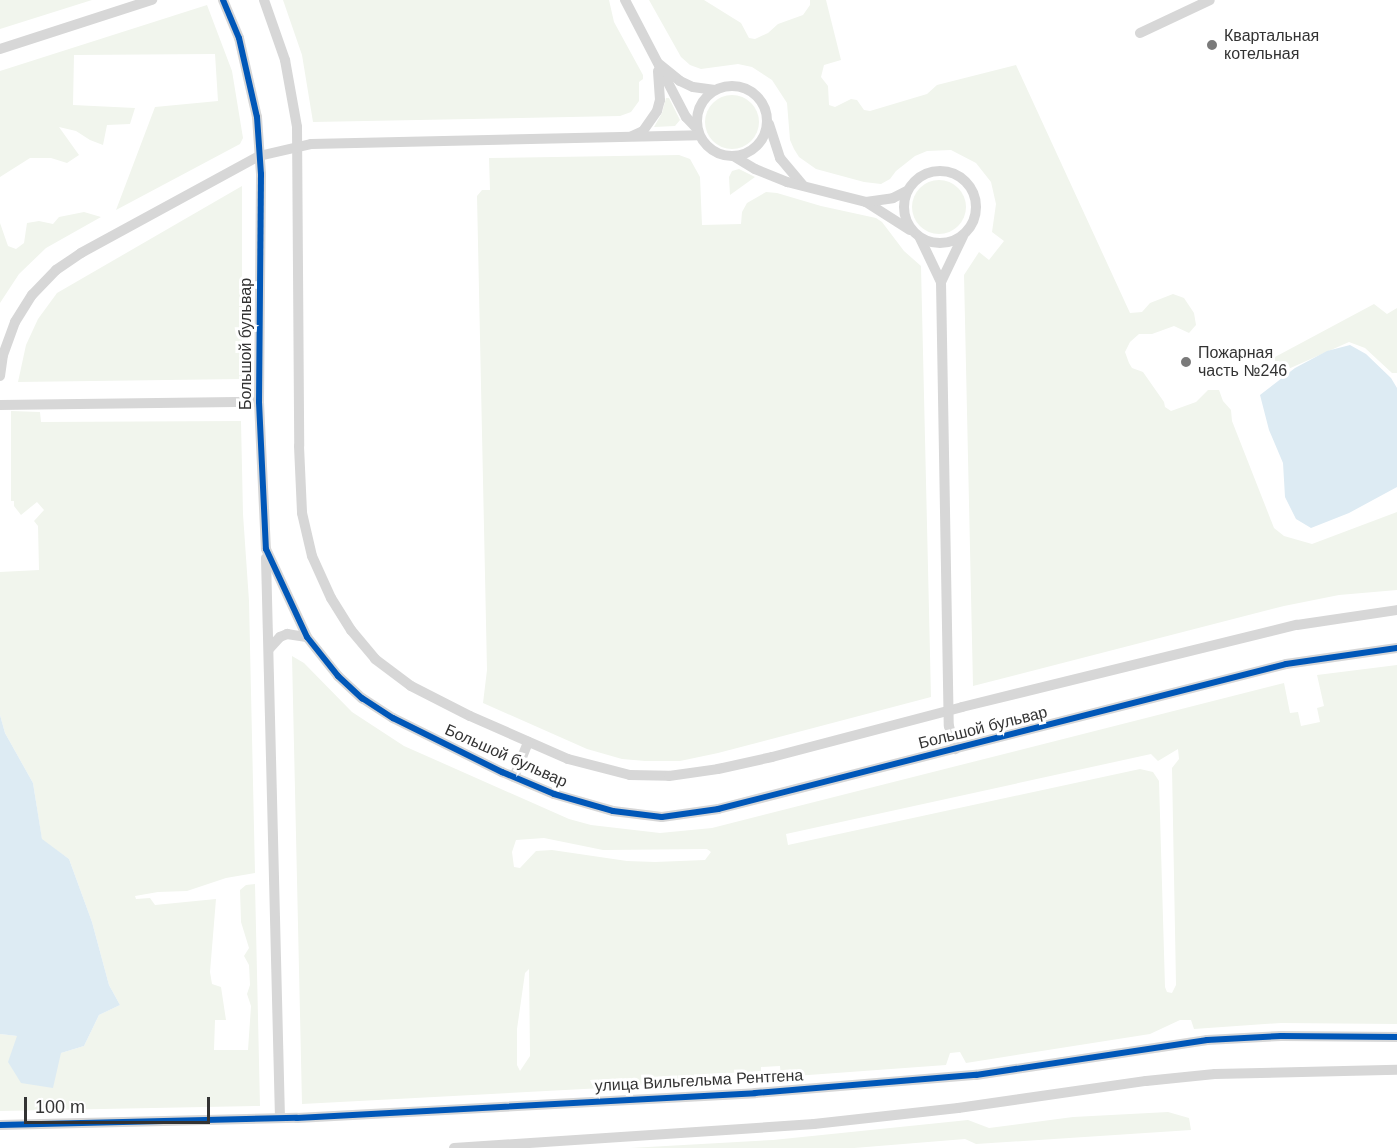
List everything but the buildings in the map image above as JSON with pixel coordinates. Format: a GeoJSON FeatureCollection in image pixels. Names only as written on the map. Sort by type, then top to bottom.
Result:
{"type":"FeatureCollection","features":[{"type":"Feature","properties":{"kind":"street"},"geometry":{"type":"LineString","coordinates":[[0,49],[152,0]]}},
{"type":"Feature","properties":{"kind":"street","name":"Большой бульвар"},"geometry":{"type":"LineString","coordinates":[[223,0],[239,38],[250,77],[257,117],[260,402],[266,549],[307,637],[338,676],[362,698],[393,718],[554,794],[613,811],[662,817],[718,809],[1286,664],[1397,648]]}},
{"type":"Feature","properties":{"kind":"street","name":"Большой бульвар"},"geometry":{"type":"LineString","coordinates":[[264,0],[285,60],[298,146],[299,446],[302,513],[312,556],[336,606],[351,630],[375,659],[411,686],[568,759],[630,776],[669,776],[751,762],[949,710],[1297,625],[1397,610]]}},
{"type":"Feature","properties":{"kind":"street"},"geometry":{"type":"LineString","coordinates":[[625,0],[686,117],[717,153],[735,157],[755,169],[805,187],[866,202],[917,235],[942,244],[963,235]]}},
{"type":"Feature","properties":{"kind":"street"},"geometry":{"type":"LineString","coordinates":[[1140,33],[1210,0]]}},
{"type":"Feature","properties":{"kind":"street"},"geometry":{"type":"LineString","coordinates":[[629,137],[643,131],[657,111],[660,100],[656,62]]}},
{"type":"Feature","properties":{"kind":"street"},"geometry":{"type":"LineString","coordinates":[[656,62],[680,81],[693,87],[715,90],[732,86],[749,90],[762,101],[780,158],[805,187]]}},
{"type":"Feature","properties":{"kind":"street"},"geometry":{"type":"LineString","coordinates":[[698,132],[698,111],[702,103],[715,90]]}},
{"type":"Feature","properties":{"kind":"street"},"geometry":{"type":"LineString","coordinates":[[735,157],[752,151],[759,144],[767,128],[768,118]]}},
{"type":"Feature","properties":{"kind":"street"},"geometry":{"type":"LineString","coordinates":[[0,376],[3,355],[15,322],[32,295],[56,270],[81,253],[259,156],[311,144],[629,137],[698,132]]}},
{"type":"Feature","properties":{"kind":"street"},"geometry":{"type":"LineString","coordinates":[[866,202],[893,198],[907,191],[914,182],[932,172],[943,171],[962,179],[975,196],[975,218],[963,235],[941,282]]}},
{"type":"Feature","properties":{"kind":"street"},"geometry":{"type":"LineString","coordinates":[[907,191],[904,212],[941,282],[949,710],[955,749]]}},
{"type":"Feature","properties":{"kind":"street"},"geometry":{"type":"LineString","coordinates":[[0,405],[260,402]]}},
{"type":"Feature","properties":{"kind":"street"},"geometry":{"type":"LineString","coordinates":[[266,549],[280,1118]]}},
{"type":"Feature","properties":{"kind":"street"},"geometry":{"type":"LineString","coordinates":[[270,648],[280,637],[287,634],[307,637]]}},
{"type":"Feature","properties":{"kind":"street"},"geometry":{"type":"LineString","coordinates":[[514,777],[528,742]]}},
{"type":"Feature","properties":{"kind":"street","name":"улица Вильгельма Рентгена"},"geometry":{"type":"LineString","coordinates":[[0,1125],[280,1118],[755,1093],[910,1082],[1207,1041],[1281,1036],[1397,1037]]}},
{"type":"Feature","properties":{"kind":"street"},"geometry":{"type":"LineString","coordinates":[[453,1148],[814,1124],[958,1108],[1146,1081],[1215,1074],[1397,1070]]}},
{"type":"Feature","properties":{"kind":"shaded area"},"geometry":{"type":"Polygon","coordinates":[[[0,0],[92,0],[0,29],[0,0]]]}},
{"type":"Feature","properties":{"kind":"shaded area"},"geometry":{"type":"Polygon","coordinates":[[[283,0],[609,0],[614,22],[643,75],[643,79],[639,82],[639,101],[631,112],[620,116],[313,122],[302,55],[283,0]]]}},
{"type":"Feature","properties":{"kind":"shaded area"},"geometry":{"type":"Polygon","coordinates":[[[649,0],[704,0],[741,23],[749,38],[755,39],[768,33],[778,24],[803,15],[810,5],[810,0],[826,0],[841,60],[824,65],[821,77],[828,86],[829,105],[835,107],[851,99],[857,100],[864,110],[870,111],[927,94],[937,85],[1016,65],[1130,313],[1142,312],[1150,303],[1173,294],[1184,298],[1194,313],[1196,325],[1189,333],[1174,326],[1152,334],[1139,334],[1130,342],[1125,352],[1132,368],[1143,372],[1164,402],[1165,407],[1171,411],[1196,402],[1208,390],[1219,390],[1223,401],[1231,410],[1232,421],[1274,528],[1284,536],[1312,544],[1397,512],[1397,590],[1339,595],[1284,606],[973,686],[964,275],[979,252],[989,260],[1004,241],[992,232],[996,204],[991,182],[976,163],[951,150],[927,151],[915,156],[896,171],[890,179],[881,184],[864,182],[816,169],[799,157],[794,149],[790,140],[787,103],[772,80],[752,67],[738,64],[701,69],[690,65],[681,57],[649,0]]]}},
{"type":"Feature","properties":{"kind":"shaded area"},"geometry":{"type":"Polygon","coordinates":[[[207,5],[232,71],[243,138],[240,144],[116,210],[155,107],[218,101],[215,54],[74,55],[73,105],[135,108],[130,124],[107,125],[103,145],[76,131],[59,127],[79,155],[67,163],[51,158],[30,158],[0,177],[0,71],[207,5]]]}},
{"type":"Feature","properties":{"kind":"shaded area"},"geometry":{"type":"Polygon","coordinates":[[[727,95],[737,95],[747,99],[755,107],[759,122],[755,137],[747,145],[737,149],[727,149],[717,145],[709,137],[705,127],[705,117],[709,107],[717,99],[727,95]]]}},
{"type":"Feature","properties":{"kind":"shaded area"},"geometry":{"type":"Polygon","coordinates":[[[666,98],[669,98],[680,120],[675,126],[654,127],[662,113],[666,98]]]}},
{"type":"Feature","properties":{"kind":"shaded area"},"geometry":{"type":"Polygon","coordinates":[[[679,155],[690,159],[700,177],[702,225],[741,224],[742,212],[747,203],[766,192],[777,193],[821,206],[876,218],[882,222],[904,251],[921,266],[931,697],[718,753],[680,761],[645,761],[622,759],[587,749],[483,703],[487,670],[477,196],[482,190],[490,190],[489,158],[679,155]]]}},
{"type":"Feature","properties":{"kind":"shaded area"},"geometry":{"type":"Polygon","coordinates":[[[739,169],[755,177],[730,195],[729,177],[732,171],[739,169]]]}},
{"type":"Feature","properties":{"kind":"shaded area"},"geometry":{"type":"Polygon","coordinates":[[[934,180],[944,180],[954,184],[962,192],[966,207],[962,222],[954,230],[944,234],[934,234],[924,230],[916,222],[912,212],[912,202],[916,192],[924,184],[934,180]]]}},
{"type":"Feature","properties":{"kind":"shaded area"},"geometry":{"type":"Polygon","coordinates":[[[242,186],[242,379],[18,382],[26,345],[38,319],[57,293],[242,186]]]}},
{"type":"Feature","properties":{"kind":"shaded area"},"geometry":{"type":"Polygon","coordinates":[[[84,212],[101,217],[46,248],[19,274],[0,303],[0,223],[8,246],[16,249],[24,243],[27,223],[39,221],[53,224],[59,217],[84,212]]]}},
{"type":"Feature","properties":{"kind":"shaded area"},"geometry":{"type":"Polygon","coordinates":[[[1374,304],[1387,314],[1397,308],[1397,373],[1392,373],[1365,348],[1349,342],[1277,374],[1273,362],[1275,357],[1374,304]]]}},
{"type":"Feature","properties":{"kind":"shaded area"},"geometry":{"type":"Polygon","coordinates":[[[1350,345],[1366,354],[1391,378],[1397,388],[1397,487],[1349,513],[1311,528],[1296,519],[1285,497],[1283,463],[1269,430],[1260,395],[1295,368],[1327,351],[1350,345]]]}},
{"type":"Feature","properties":{"kind":"shaded area"},"geometry":{"type":"Polygon","coordinates":[[[11,411],[40,412],[41,422],[241,421],[243,514],[249,601],[255,873],[226,878],[187,891],[135,896],[136,899],[150,898],[155,905],[216,899],[210,972],[212,984],[221,987],[226,1020],[215,1020],[214,1050],[248,1050],[251,1006],[247,994],[250,985],[249,965],[244,956],[249,948],[241,922],[240,890],[246,885],[255,884],[260,1106],[0,1111],[0,1034],[17,1036],[61,1053],[84,1046],[99,1015],[120,1005],[109,985],[92,922],[69,859],[42,840],[33,783],[5,733],[0,715],[0,572],[39,570],[38,526],[34,521],[44,510],[37,502],[21,515],[14,506],[14,501],[11,501],[11,411]]]}},
{"type":"Feature","properties":{"kind":"shaded area"},"geometry":{"type":"Polygon","coordinates":[[[292,656],[304,663],[352,712],[404,746],[569,819],[591,825],[660,833],[712,828],[1284,683],[1290,713],[1298,712],[1301,726],[1320,722],[1317,708],[1324,706],[1317,675],[1397,665],[1397,1024],[1281,1023],[1194,1029],[1191,1020],[1180,1020],[1150,1034],[966,1063],[960,1052],[950,1053],[946,1065],[781,1077],[780,1066],[761,1067],[761,1075],[749,1077],[744,1077],[743,1072],[729,1073],[728,1078],[724,1073],[719,1073],[717,1082],[302,1104],[292,656]],[[1178,749],[1158,761],[1151,754],[786,834],[788,845],[1140,769],[1153,772],[1159,781],[1165,987],[1167,992],[1172,993],[1176,985],[1172,768],[1179,759],[1178,749]],[[544,838],[516,840],[512,852],[514,867],[520,868],[536,851],[552,850],[627,861],[655,862],[705,860],[711,852],[707,849],[603,850],[544,838]],[[529,969],[525,973],[517,1029],[517,1065],[520,1071],[530,1056],[529,969]]]}},
{"type":"Feature","properties":{"kind":"shaded area"},"geometry":{"type":"Polygon","coordinates":[[[0,715],[5,733],[33,783],[42,839],[69,859],[92,922],[109,985],[120,1005],[99,1015],[84,1046],[61,1053],[53,1088],[21,1083],[8,1062],[17,1036],[0,1034],[0,715]]]}},
{"type":"Feature","properties":{"kind":"shaded area"},"geometry":{"type":"Polygon","coordinates":[[[1168,1112],[1189,1118],[1191,1130],[976,1144],[965,1139],[854,1148],[630,1148],[773,1140],[968,1120],[989,1128],[1073,1117],[1168,1112]]]}},
{"type":"Feature","properties":{"kind":"cycle path"},"geometry":{"type":"LineString","coordinates":[[223,0],[239,38],[257,117],[261,174],[259,402],[266,549],[307,637],[338,676],[362,698],[393,718],[502,772],[554,794],[613,811],[662,817],[718,809],[1286,664],[1397,648]]}},
{"type":"Feature","properties":{"kind":"cycle path"},"geometry":{"type":"LineString","coordinates":[[0,1125],[297,1118],[755,1093],[976,1075],[1207,1040],[1281,1036],[1397,1037]]}},
{"type":"Feature","properties":{"kind":"place","name":"Квартальная котельная"},"geometry":{"type":"Point","coordinates":[1212,45]}},
{"type":"Feature","properties":{"kind":"place","name":"Пожарная часть №246"},"geometry":{"type":"Point","coordinates":[1186,362]}}]}
